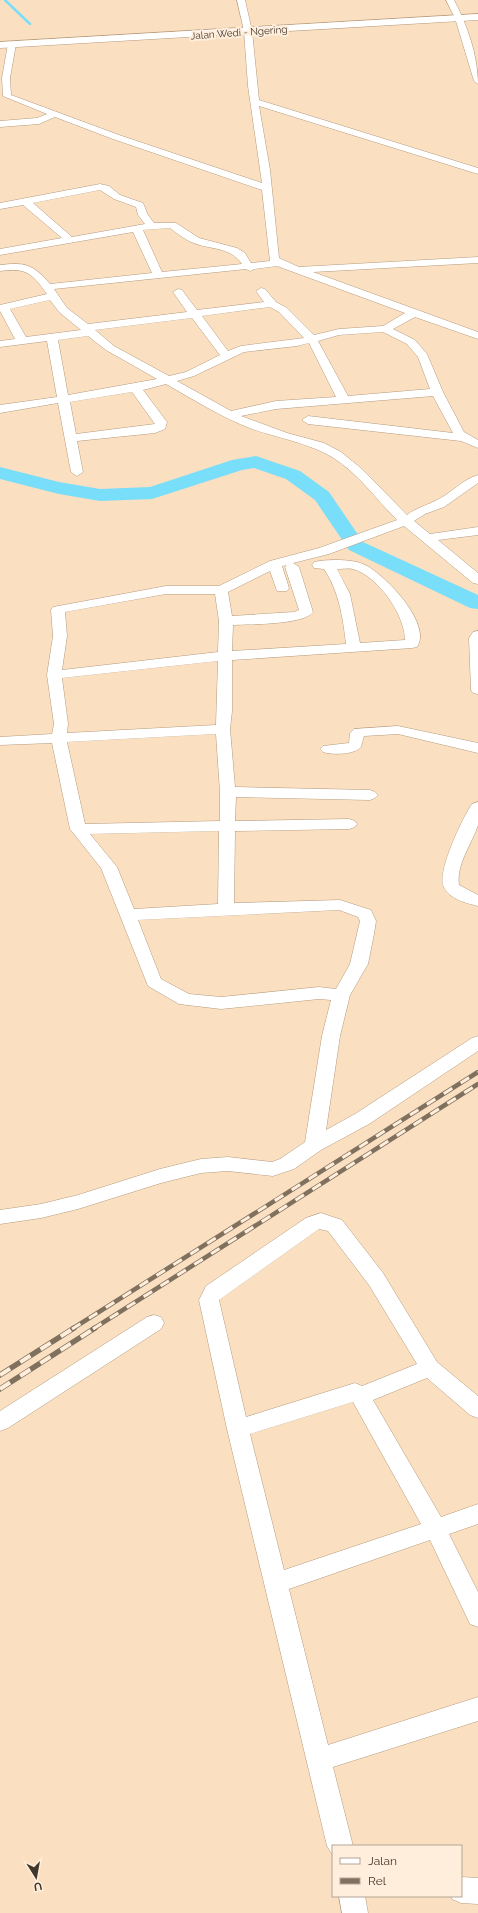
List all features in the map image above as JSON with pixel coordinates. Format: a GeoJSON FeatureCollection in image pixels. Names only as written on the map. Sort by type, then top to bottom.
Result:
{"type":"FeatureCollection","features":[{"type":"Feature","properties":{"kind":"main road","name":"Jalan Wedi - Ngering"},"geometry":{"type":"LineString","coordinates":[[0,45],[478,17]]}},
{"type":"Feature","properties":{"kind":"street"},"geometry":{"type":"LineString","coordinates":[[241,0],[248,31],[254,101],[274,259],[278,263],[478,336]]}},
{"type":"Feature","properties":{"kind":"street"},"geometry":{"type":"LineString","coordinates":[[450,0],[459,18],[478,81]]}},
{"type":"Feature","properties":{"kind":"street"},"geometry":{"type":"LineString","coordinates":[[12,44],[3,96],[116,137],[266,188]]}},
{"type":"Feature","properties":{"kind":"street"},"geometry":{"type":"LineString","coordinates":[[254,101],[478,171]]}},
{"type":"Feature","properties":{"kind":"street"},"geometry":{"type":"LineString","coordinates":[[0,124],[39,121],[54,114]]}},
{"type":"Feature","properties":{"kind":"street"},"geometry":{"type":"LineString","coordinates":[[0,206],[87,189],[104,188],[117,197],[140,205],[143,215],[151,226]]}},
{"type":"Feature","properties":{"kind":"street"},"geometry":{"type":"LineString","coordinates":[[25,201],[69,239]]}},
{"type":"Feature","properties":{"kind":"street"},"geometry":{"type":"LineString","coordinates":[[0,252],[151,226],[172,225],[195,240],[233,250],[241,255],[250,268]]}},
{"type":"Feature","properties":{"kind":"street"},"geometry":{"type":"LineString","coordinates":[[137,229],[159,276]]}},
{"type":"Feature","properties":{"kind":"street"},"geometry":{"type":"LineString","coordinates":[[0,252],[33,272],[63,310],[110,348],[229,415],[247,423],[324,447],[338,455],[375,488],[391,507],[401,524],[427,538],[478,580]]}},
{"type":"Feature","properties":{"kind":"street"},"geometry":{"type":"LineString","coordinates":[[298,270],[478,260]]}},
{"type":"Feature","properties":{"kind":"street"},"geometry":{"type":"LineString","coordinates":[[22,341],[2,307],[49,292],[159,276],[250,268],[278,263]]}},
{"type":"Feature","properties":{"kind":"street"},"geometry":{"type":"LineString","coordinates":[[0,268],[22,266]]}},
{"type":"Feature","properties":{"kind":"street"},"geometry":{"type":"LineString","coordinates":[[261,291],[272,304],[282,310],[312,339],[344,398]]}},
{"type":"Feature","properties":{"kind":"street"},"geometry":{"type":"LineString","coordinates":[[178,292],[226,356]]}},
{"type":"Feature","properties":{"kind":"street"},"geometry":{"type":"LineString","coordinates":[[0,344],[52,338],[87,330],[194,313],[272,304]]}},
{"type":"Feature","properties":{"kind":"street"},"geometry":{"type":"LineString","coordinates":[[0,409],[135,388],[167,381],[190,374],[241,350],[277,347],[346,331],[385,329],[414,313]]}},
{"type":"Feature","properties":{"kind":"street"},"geometry":{"type":"LineString","coordinates":[[385,329],[414,344],[423,356],[437,392],[459,434],[463,438]]}},
{"type":"Feature","properties":{"kind":"street"},"geometry":{"type":"LineString","coordinates":[[52,338],[77,472]]}},
{"type":"Feature","properties":{"kind":"street"},"geometry":{"type":"LineString","coordinates":[[70,438],[155,429],[161,426],[161,422],[135,388]]}},
{"type":"Feature","properties":{"kind":"street"},"geometry":{"type":"LineString","coordinates":[[229,415],[276,405],[344,398],[437,392]]}},
{"type":"Feature","properties":{"kind":"street"},"geometry":{"type":"LineString","coordinates":[[308,420],[463,438],[478,444]]}},
{"type":"Feature","properties":{"kind":"street"},"geometry":{"type":"LineString","coordinates":[[341,995],[320,993],[221,1003],[184,1000],[154,982],[109,867],[78,830],[59,738],[61,724],[54,675],[60,636],[58,610],[166,590],[221,590],[276,564],[324,550],[401,524],[420,511],[440,504],[472,481],[478,479]]}},
{"type":"Feature","properties":{"kind":"street"},"geometry":{"type":"LineString","coordinates":[[427,538],[478,531]]}},
{"type":"Feature","properties":{"kind":"street"},"geometry":{"type":"LineString","coordinates":[[54,675],[106,668],[225,656],[354,649],[412,644],[408,617],[390,591],[374,575],[357,566],[346,564],[328,566],[325,564],[284,568],[276,564]]}},
{"type":"Feature","properties":{"kind":"street"},"geometry":{"type":"LineString","coordinates":[[276,564],[282,588]]}},
{"type":"Feature","properties":{"kind":"street"},"geometry":{"type":"LineString","coordinates":[[328,566],[339,586],[349,614],[354,649]]}},
{"type":"Feature","properties":{"kind":"street"},"geometry":{"type":"LineString","coordinates":[[226,621],[298,616],[306,612],[292,567]]}},
{"type":"Feature","properties":{"kind":"street"},"geometry":{"type":"LineString","coordinates":[[221,590],[226,621],[224,689],[225,711],[223,729],[228,792],[226,909]]}},
{"type":"Feature","properties":{"kind":"street"},"geometry":{"type":"LineString","coordinates":[[478,635],[476,638],[478,690]]}},
{"type":"Feature","properties":{"kind":"street"},"geometry":{"type":"LineString","coordinates":[[0,741],[223,729]]}},
{"type":"Feature","properties":{"kind":"street"},"geometry":{"type":"LineString","coordinates":[[328,749],[352,747],[356,744],[357,733],[359,732],[398,730],[478,748]]}},
{"type":"Feature","properties":{"kind":"street"},"geometry":{"type":"LineString","coordinates":[[228,792],[370,795]]}},
{"type":"Feature","properties":{"kind":"street"},"geometry":{"type":"LineString","coordinates":[[478,807],[455,861],[450,880],[451,885],[455,890],[478,902]]}},
{"type":"Feature","properties":{"kind":"street"},"geometry":{"type":"LineString","coordinates":[[78,830],[349,824]]}},
{"type":"Feature","properties":{"kind":"street"},"geometry":{"type":"LineString","coordinates":[[129,915],[226,909],[340,905],[365,914],[368,921],[360,964],[341,995],[331,1036],[314,1145]]}},
{"type":"Feature","properties":{"kind":"street"},"geometry":{"type":"LineString","coordinates":[[0,1217],[41,1211],[78,1202],[160,1176],[201,1166],[228,1164],[273,1169],[287,1164],[314,1145],[362,1119],[478,1042]]}},
{"type":"Feature","properties":{"kind":"street"},"geometry":{"type":"LineString","coordinates":[[340,1845],[238,1430],[209,1300],[213,1292],[313,1223],[321,1221],[335,1225],[376,1279],[430,1368],[478,1409]]}},
{"type":"Feature","properties":{"kind":"street"},"geometry":{"type":"LineString","coordinates":[[0,1422],[154,1323]]}},
{"type":"Feature","properties":{"kind":"street"},"geometry":{"type":"LineString","coordinates":[[360,1396],[430,1368]]}},
{"type":"Feature","properties":{"kind":"street"},"geometry":{"type":"LineString","coordinates":[[238,1430],[355,1392],[360,1396],[435,1528],[478,1616]]}},
{"type":"Feature","properties":{"kind":"street"},"geometry":{"type":"LineString","coordinates":[[276,1583],[478,1514]]}},
{"type":"Feature","properties":{"kind":"street"},"geometry":{"type":"LineString","coordinates":[[319,1760],[478,1709]]}},
{"type":"Feature","properties":{"kind":"street"},"geometry":{"type":"LineString","coordinates":[[462,1890],[478,1891]]}},
{"type":"Feature","properties":{"kind":"street"},"geometry":{"type":"LineString","coordinates":[[352,1897],[356,1913]]}},
{"type":"Feature","properties":{"kind":"waterway"},"geometry":{"type":"LineString","coordinates":[[5,0],[30,24]]}},
{"type":"Feature","properties":{"kind":"waterway"},"geometry":{"type":"LineString","coordinates":[[0,473],[59,488],[100,495],[152,493],[239,464],[256,462],[293,475],[322,496],[356,546],[478,603]]}},
{"type":"Feature","properties":{"kind":"railway"},"geometry":{"type":"LineString","coordinates":[[72,1329],[478,1072]]}},
{"type":"Feature","properties":{"kind":"railway"},"geometry":{"type":"LineString","coordinates":[[93,1329],[478,1084]]}},
{"type":"Feature","properties":{"kind":"railway"},"geometry":{"type":"LineString","coordinates":[[0,1375],[74,1328]]}},
{"type":"Feature","properties":{"kind":"railway"},"geometry":{"type":"LineString","coordinates":[[0,1389],[95,1328]]}}]}
